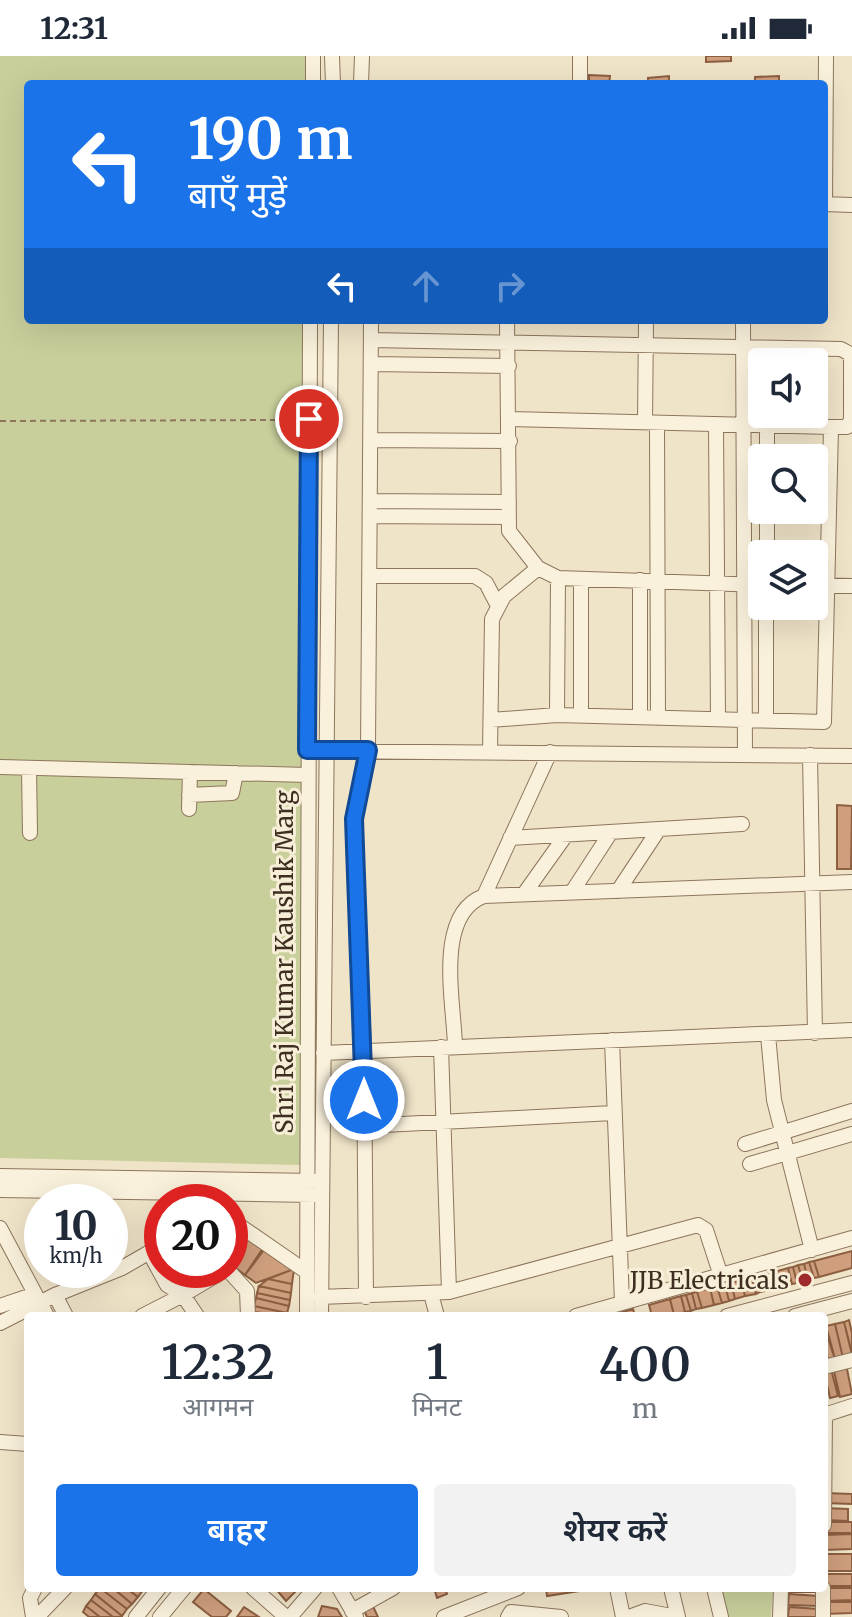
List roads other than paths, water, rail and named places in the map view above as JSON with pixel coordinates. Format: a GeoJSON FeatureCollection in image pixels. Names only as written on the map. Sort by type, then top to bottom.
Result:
{"type":"FeatureCollection","features":[{"type":"Feature","properties":{"kind":"street"},"geometry":{"type":"LineString","coordinates":[[313,56],[313,80]]}},
{"type":"Feature","properties":{"kind":"street"},"geometry":{"type":"LineString","coordinates":[[332,56],[333,80]]}},
{"type":"Feature","properties":{"kind":"street"},"geometry":{"type":"LineString","coordinates":[[361,80],[362,56]]}},
{"type":"Feature","properties":{"kind":"street"},"geometry":{"type":"LineString","coordinates":[[580,56],[580,80]]}},
{"type":"Feature","properties":{"kind":"street"},"geometry":{"type":"LineString","coordinates":[[826,56],[826,80]]}},
{"type":"Feature","properties":{"kind":"street"},"geometry":{"type":"LineString","coordinates":[[828,204],[852,205]]}},
{"type":"Feature","properties":{"kind":"street"},"geometry":{"type":"LineString","coordinates":[[310,324],[331,324]]}},
{"type":"Feature","properties":{"kind":"street","name":"Shri Raj Kumar Kaushik Marg"},"geometry":{"type":"LineString","coordinates":[[307,1312],[304,1270],[310,324]]}},
{"type":"Feature","properties":{"kind":"street","name":"Shri Raj Kumar Kaushik Marg"},"geometry":{"type":"LineString","coordinates":[[321,1312],[331,324]]}},
{"type":"Feature","properties":{"kind":"street"},"geometry":{"type":"LineString","coordinates":[[366,1297],[364,1050],[354,819],[368,750],[371,324]]}},
{"type":"Feature","properties":{"kind":"street"},"geometry":{"type":"LineString","coordinates":[[507,324],[511,536],[538,568],[558,578],[748,584]]}},
{"type":"Feature","properties":{"kind":"street"},"geometry":{"type":"LineString","coordinates":[[646,324],[658,581],[658,718]]}},
{"type":"Feature","properties":{"kind":"street"},"geometry":{"type":"LineString","coordinates":[[743,324],[745,755]]}},
{"type":"Feature","properties":{"kind":"street"},"geometry":{"type":"LineString","coordinates":[[372,340],[847,350],[851,361],[851,420],[847,427],[828,427]]}},
{"type":"Feature","properties":{"kind":"street"},"geometry":{"type":"LineString","coordinates":[[372,364],[509,366]]}},
{"type":"Feature","properties":{"kind":"street"},"geometry":{"type":"LineString","coordinates":[[510,419],[748,425]]}},
{"type":"Feature","properties":{"kind":"street"},"geometry":{"type":"LineString","coordinates":[[716,424],[718,719]]}},
{"type":"Feature","properties":{"kind":"street"},"geometry":{"type":"LineString","coordinates":[[824,540],[831,427]]}},
{"type":"Feature","properties":{"kind":"street"},"geometry":{"type":"LineString","coordinates":[[371,440],[510,441]]}},
{"type":"Feature","properties":{"kind":"street"},"geometry":{"type":"LineString","coordinates":[[370,501],[509,502]]}},
{"type":"Feature","properties":{"kind":"street"},"geometry":{"type":"LineString","coordinates":[[370,516],[509,517]]}},
{"type":"Feature","properties":{"kind":"street"},"geometry":{"type":"LineString","coordinates":[[490,751],[492,619],[497,604],[538,568]]}},
{"type":"Feature","properties":{"kind":"street"},"geometry":{"type":"LineString","coordinates":[[369,576],[475,576],[486,583],[497,604]]}},
{"type":"Feature","properties":{"kind":"street"},"geometry":{"type":"LineString","coordinates":[[557,715],[558,578]]}},
{"type":"Feature","properties":{"kind":"street"},"geometry":{"type":"LineString","coordinates":[[581,579],[581,715]]}},
{"type":"Feature","properties":{"kind":"street"},"geometry":{"type":"LineString","coordinates":[[640,580],[640,717]]}},
{"type":"Feature","properties":{"kind":"street"},"geometry":{"type":"LineString","coordinates":[[828,585],[852,586]]}},
{"type":"Feature","properties":{"kind":"street"},"geometry":{"type":"LineString","coordinates":[[766,620],[766,720]]}},
{"type":"Feature","properties":{"kind":"street"},"geometry":{"type":"LineString","coordinates":[[491,720],[581,715],[824,722],[822,620]]}},
{"type":"Feature","properties":{"kind":"street"},"geometry":{"type":"LineString","coordinates":[[307,750],[852,756]]}},
{"type":"Feature","properties":{"kind":"street"},"geometry":{"type":"LineString","coordinates":[[484,896],[550,752]]}},
{"type":"Feature","properties":{"kind":"street"},"geometry":{"type":"LineString","coordinates":[[810,755],[815,1033]]}},
{"type":"Feature","properties":{"kind":"street"},"geometry":{"type":"LineString","coordinates":[[0,767],[307,775]]}},
{"type":"Feature","properties":{"kind":"street"},"geometry":{"type":"LineString","coordinates":[[29,768],[30,833]]}},
{"type":"Feature","properties":{"kind":"street"},"geometry":{"type":"LineString","coordinates":[[190,772],[189,802],[232,793],[236,773]]}},
{"type":"Feature","properties":{"kind":"street"},"geometry":{"type":"LineString","coordinates":[[510,838],[742,824]]}},
{"type":"Feature","properties":{"kind":"street"},"geometry":{"type":"LineString","coordinates":[[618,891],[659,829]]}},
{"type":"Feature","properties":{"kind":"street"},"geometry":{"type":"LineString","coordinates":[[572,892],[611,832]]}},
{"type":"Feature","properties":{"kind":"street"},"geometry":{"type":"LineString","coordinates":[[524,894],[566,835]]}},
{"type":"Feature","properties":{"kind":"street"},"geometry":{"type":"LineString","coordinates":[[449,1292],[443,1122],[451,938],[460,912],[472,900],[484,896],[852,882]]}},
{"type":"Feature","properties":{"kind":"street"},"geometry":{"type":"LineString","coordinates":[[323,1053],[852,1030]]}},
{"type":"Feature","properties":{"kind":"street"},"geometry":{"type":"LineString","coordinates":[[768,1035],[774,1100],[812,1250]]}},
{"type":"Feature","properties":{"kind":"street"},"geometry":{"type":"LineString","coordinates":[[612,1040],[622,1303]]}},
{"type":"Feature","properties":{"kind":"street"},"geometry":{"type":"LineString","coordinates":[[745,1144],[852,1111]]}},
{"type":"Feature","properties":{"kind":"street"},"geometry":{"type":"LineString","coordinates":[[364,1126],[613,1113]]}},
{"type":"Feature","properties":{"kind":"street"},"geometry":{"type":"LineString","coordinates":[[750,1164],[852,1134]]}},
{"type":"Feature","properties":{"kind":"street"},"geometry":{"type":"LineString","coordinates":[[0,1176],[255,1181],[306,1188]]}},
{"type":"Feature","properties":{"kind":"street"},"geometry":{"type":"LineString","coordinates":[[248,1190],[255,1181]]}},
{"type":"Feature","properties":{"kind":"street"},"geometry":{"type":"LineString","coordinates":[[248,1195],[322,1188]]}},
{"type":"Feature","properties":{"kind":"street"},"geometry":{"type":"LineString","coordinates":[[0,1190],[24,1193]]}},
{"type":"Feature","properties":{"kind":"street"},"geometry":{"type":"LineString","coordinates":[[320,1297],[449,1292],[702,1226],[721,1276]]}},
{"type":"Feature","properties":{"kind":"street"},"geometry":{"type":"LineString","coordinates":[[0,1228],[40,1305]]}},
{"type":"Feature","properties":{"kind":"street"},"geometry":{"type":"LineString","coordinates":[[248,1231],[304,1270]]}},
{"type":"Feature","properties":{"kind":"street"},"geometry":{"type":"LineString","coordinates":[[590,1312],[852,1238]]}},
{"type":"Feature","properties":{"kind":"street"},"geometry":{"type":"LineString","coordinates":[[0,1306],[40,1305],[55,1295],[144,1256]]}},
{"type":"Feature","properties":{"kind":"street"},"geometry":{"type":"LineString","coordinates":[[742,1312],[852,1283]]}},
{"type":"Feature","properties":{"kind":"street"},"geometry":{"type":"LineString","coordinates":[[172,1288],[183,1295],[194,1312]]}},
{"type":"Feature","properties":{"kind":"street"},"geometry":{"type":"LineString","coordinates":[[183,1288],[183,1295]]}},
{"type":"Feature","properties":{"kind":"street"},"geometry":{"type":"LineString","coordinates":[[150,1312],[195,1288]]}},
{"type":"Feature","properties":{"kind":"street"},"geometry":{"type":"LineString","coordinates":[[244,1288],[247,1291],[248,1312]]}},
{"type":"Feature","properties":{"kind":"street"},"geometry":{"type":"LineString","coordinates":[[431,1294],[436,1312]]}},
{"type":"Feature","properties":{"kind":"street"},"geometry":{"type":"LineString","coordinates":[[55,1295],[64,1312]]}},
{"type":"Feature","properties":{"kind":"street"},"geometry":{"type":"LineString","coordinates":[[810,1312],[852,1301]]}},
{"type":"Feature","properties":{"kind":"street"},"geometry":{"type":"LineString","coordinates":[[0,1323],[24,1312]]}},
{"type":"Feature","properties":{"kind":"street"},"geometry":{"type":"LineString","coordinates":[[828,1366],[852,1360]]}},
{"type":"Feature","properties":{"kind":"street"},"geometry":{"type":"LineString","coordinates":[[828,1413],[852,1406]]}},
{"type":"Feature","properties":{"kind":"street"},"geometry":{"type":"LineString","coordinates":[[0,1442],[24,1444]]}},
{"type":"Feature","properties":{"kind":"street"},"geometry":{"type":"LineString","coordinates":[[33,1592],[30,1598],[35,1617],[61,1592]]}},
{"type":"Feature","properties":{"kind":"street"},"geometry":{"type":"LineString","coordinates":[[136,1617],[156,1592]]}},
{"type":"Feature","properties":{"kind":"street"},"geometry":{"type":"LineString","coordinates":[[160,1617],[181,1592]]}},
{"type":"Feature","properties":{"kind":"street"},"geometry":{"type":"LineString","coordinates":[[259,1592],[285,1615],[311,1592]]}},
{"type":"Feature","properties":{"kind":"street"},"geometry":{"type":"LineString","coordinates":[[341,1592],[354,1614],[387,1592]]}},
{"type":"Feature","properties":{"kind":"street"},"geometry":{"type":"LineString","coordinates":[[444,1617],[508,1592]]}},
{"type":"Feature","properties":{"kind":"street"},"geometry":{"type":"LineString","coordinates":[[618,1592],[626,1617],[645,1611],[678,1617],[672,1592]]}},
{"type":"Feature","properties":{"kind":"street"},"geometry":{"type":"LineString","coordinates":[[715,1592],[721,1617]]}},
{"type":"Feature","properties":{"kind":"street"},"geometry":{"type":"LineString","coordinates":[[780,1617],[781,1592]]}},
{"type":"Feature","properties":{"kind":"street"},"geometry":{"type":"LineString","coordinates":[[823,1592],[823,1617]]}},
{"type":"Feature","properties":{"kind":"street"},"geometry":{"type":"LineString","coordinates":[[508,1617],[511,1612],[561,1617]]}},
{"type":"Feature","properties":{"kind":"place","name":"JJB Electricals"},"geometry":{"type":"Point","coordinates":[805,1280]}}]}
